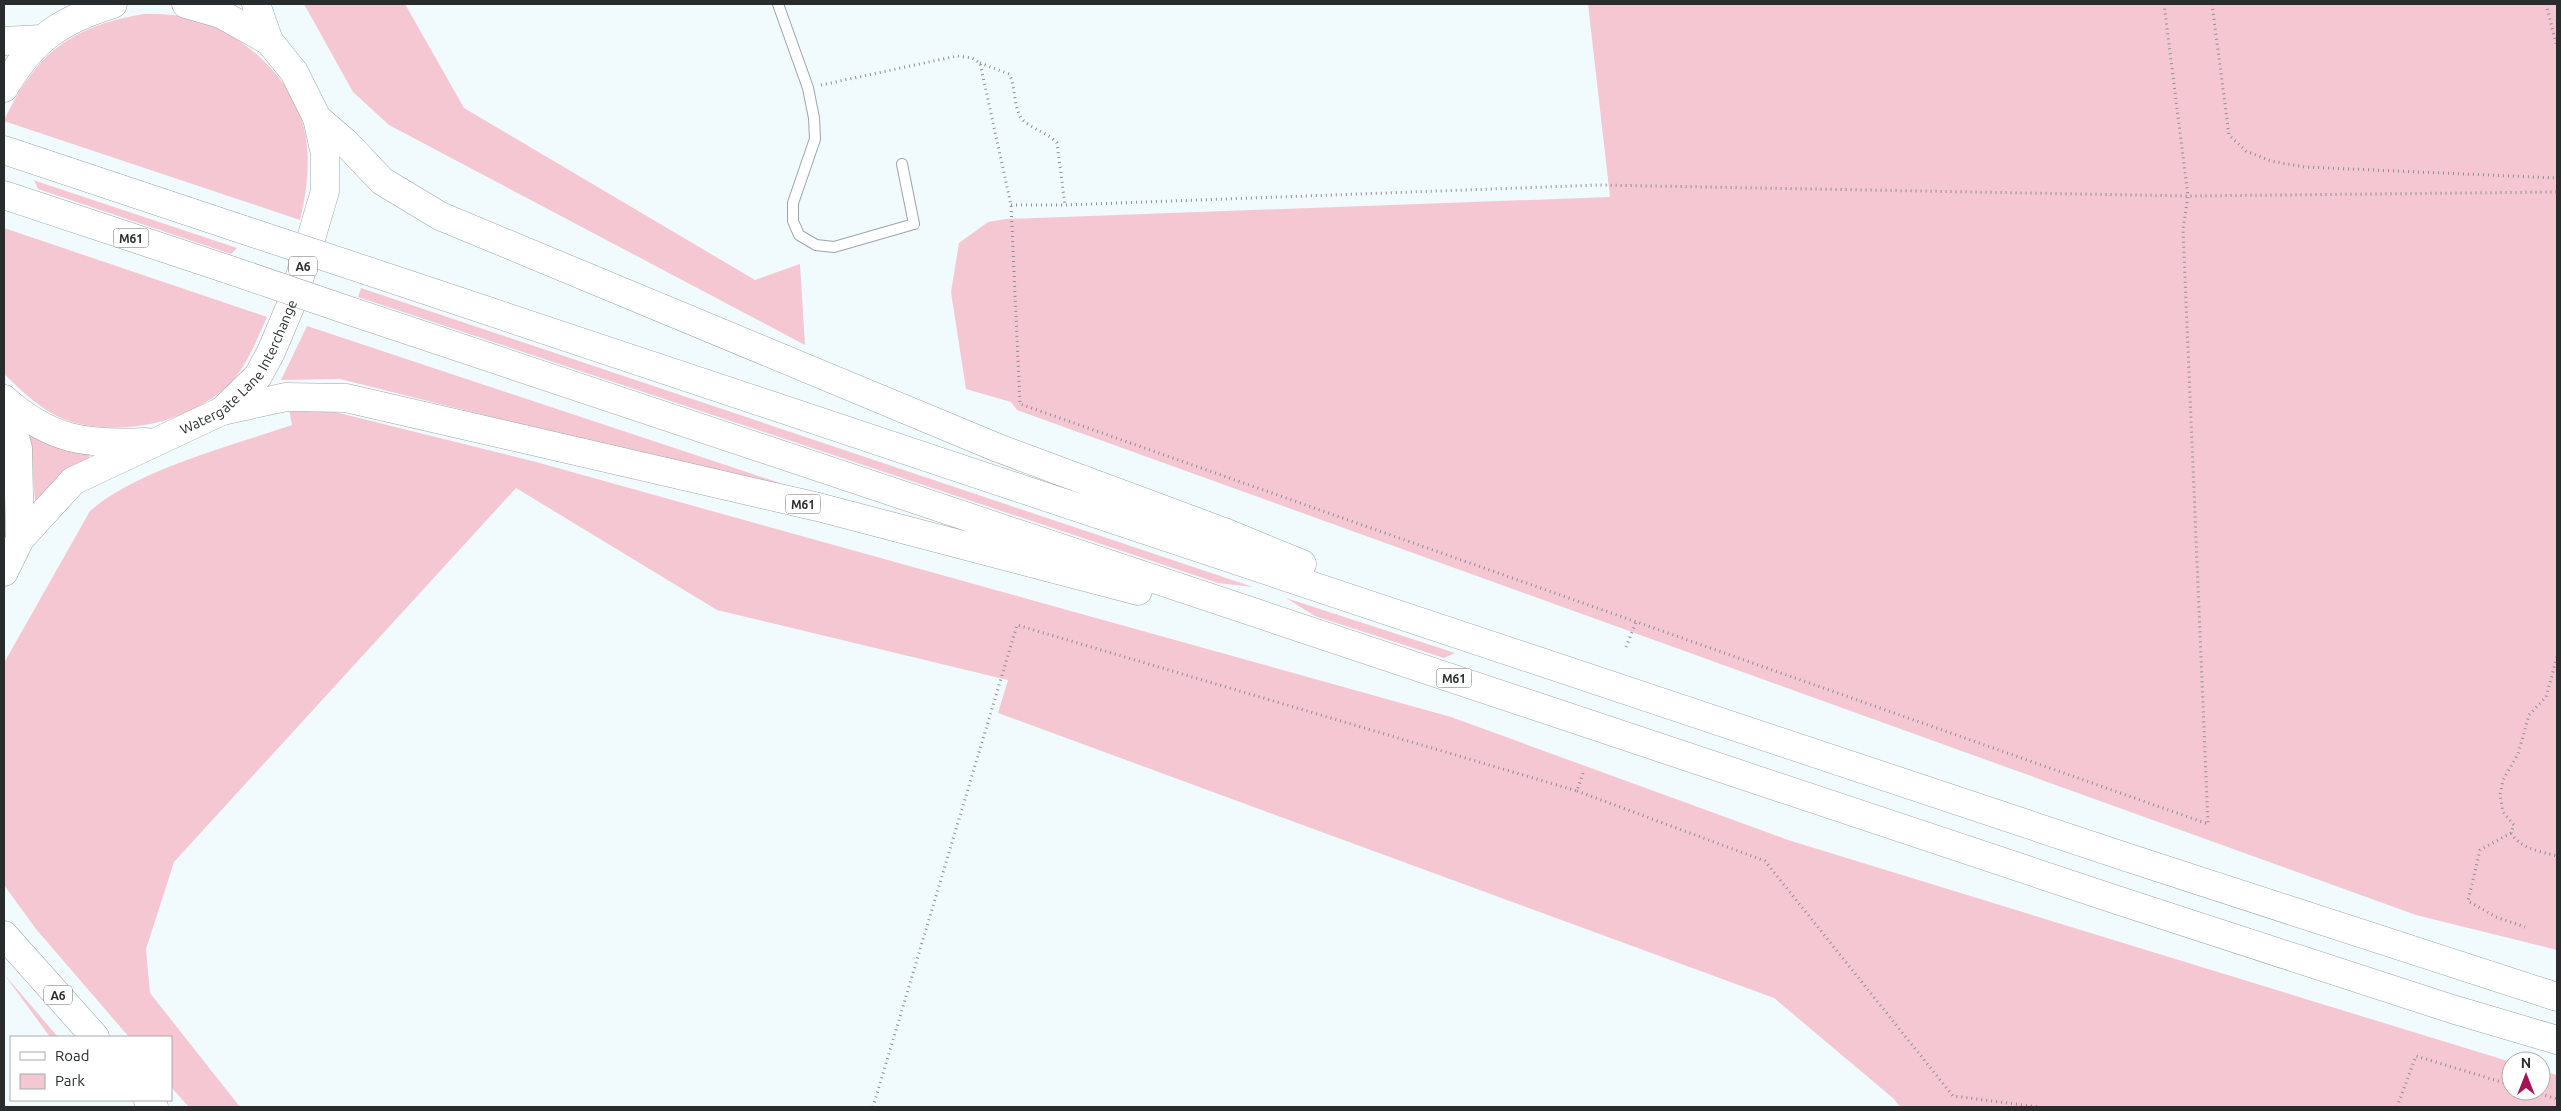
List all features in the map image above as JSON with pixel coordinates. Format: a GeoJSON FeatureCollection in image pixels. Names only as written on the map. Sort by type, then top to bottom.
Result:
{"type":"FeatureCollection","features":[{"type":"Feature","properties":{"kind":"main road"},"geometry":{"type":"LineString","coordinates":[[4,88],[15,69],[41,39],[80,14],[113,4]]}},
{"type":"Feature","properties":{"kind":"main road","name":"Watergate Lane Interchange"},"geometry":{"type":"LineString","coordinates":[[4,399],[27,419],[45,429],[79,440],[115,444],[155,442],[222,411],[258,376],[271,352],[292,300],[325,191],[325,154],[317,118],[294,72],[270,41],[221,14],[186,4]]}},
{"type":"Feature","properties":{"kind":"main road"},"geometry":{"type":"LineString","coordinates":[[256,4],[270,41]]}},
{"type":"Feature","properties":{"kind":"main road"},"geometry":{"type":"LineString","coordinates":[[4,40],[41,39]]}},
{"type":"Feature","properties":{"kind":"main road"},"geometry":{"type":"LineString","coordinates":[[317,118],[346,143],[382,181],[440,216],[998,448],[1224,532],[1512,651]]}},
{"type":"Feature","properties":{"kind":"main road"},"geometry":{"type":"LineString","coordinates":[[4,150],[2120,855],[2557,997]]}},
{"type":"Feature","properties":{"kind":"main road","name":"M61"},"geometry":{"type":"LineString","coordinates":[[4,196],[2149,910],[2452,1009],[2557,1040]]}},
{"type":"Feature","properties":{"kind":"main road","name":"M61"},"geometry":{"type":"LineString","coordinates":[[222,411],[286,397],[346,398],[818,508],[1379,653]]}},
{"type":"Feature","properties":{"kind":"main road","name":"A6"},"geometry":{"type":"LineString","coordinates":[[4,399],[18,448],[20,539]]}},
{"type":"Feature","properties":{"kind":"main road","name":"A6"},"geometry":{"type":"LineString","coordinates":[[4,572],[20,539],[73,480],[155,442]]}},
{"type":"Feature","properties":{"kind":"main road","name":"A6"},"geometry":{"type":"LineString","coordinates":[[4,935],[94,1036]]}},
{"type":"Feature","properties":{"kind":"lane"},"geometry":{"type":"LineString","coordinates":[[778,4],[808,88],[815,139],[793,204],[793,221],[799,234],[816,245],[834,247],[914,224],[902,164]]}},
{"type":"Feature","properties":{"kind":"path"},"geometry":{"type":"LineString","coordinates":[[980,63],[1011,205],[1020,404],[2208,824],[2183,228],[2188,196],[2164,4]]}},
{"type":"Feature","properties":{"kind":"path"},"geometry":{"type":"LineString","coordinates":[[2212,4],[2229,135],[2246,151],[2271,161],[2306,167],[2557,178]]}},
{"type":"Feature","properties":{"kind":"path"},"geometry":{"type":"LineString","coordinates":[[2546,4],[2557,47]]}},
{"type":"Feature","properties":{"kind":"path"},"geometry":{"type":"LineString","coordinates":[[808,88],[957,56],[972,58],[1009,74],[1013,81],[1017,106],[1024,121],[1051,136],[1058,143],[1065,205]]}},
{"type":"Feature","properties":{"kind":"path"},"geometry":{"type":"LineString","coordinates":[[1011,205],[1065,205],[1599,185],[2188,196],[2557,192]]}},
{"type":"Feature","properties":{"kind":"path"},"geometry":{"type":"LineString","coordinates":[[1626,647],[1636,622]]}},
{"type":"Feature","properties":{"kind":"path"},"geometry":{"type":"LineString","coordinates":[[873,1107],[1017,625],[1577,791],[1765,861],[1953,1096],[2039,1107]]}},
{"type":"Feature","properties":{"kind":"path"},"geometry":{"type":"LineString","coordinates":[[2525,927],[2496,917],[2468,901],[2480,850],[2511,833],[2514,826],[2503,812],[2500,795],[2503,780],[2518,754],[2529,714],[2546,697],[2557,657]]}},
{"type":"Feature","properties":{"kind":"path"},"geometry":{"type":"LineString","coordinates":[[1577,791],[1583,772]]}},
{"type":"Feature","properties":{"kind":"path"},"geometry":{"type":"LineString","coordinates":[[2511,833],[2517,843],[2557,856]]}},
{"type":"Feature","properties":{"kind":"path"},"geometry":{"type":"LineString","coordinates":[[2397,1107],[2416,1056],[2501,1082]]}},
{"type":"Feature","properties":{"kind":"green space"},"geometry":{"type":"Polygon","coordinates":[[[304,4],[405,4],[464,108],[755,280],[800,264],[805,345],[389,125],[353,92],[304,4]]]}},
{"type":"Feature","properties":{"kind":"green space"},"geometry":{"type":"Polygon","coordinates":[[[1588,4],[2557,4],[2557,950],[2416,915],[1017,410],[1011,402],[966,389],[951,292],[959,243],[988,222],[1006,219],[1610,197],[1588,4]]]}},
{"type":"Feature","properties":{"kind":"green space"},"geometry":{"type":"Polygon","coordinates":[[[144,14],[187,17],[227,33],[259,56],[284,85],[294,101],[301,118],[307,143],[307,182],[300,220],[4,121],[29,78],[58,47],[76,35],[96,26],[144,14]]]}},
{"type":"Feature","properties":{"kind":"green space"},"geometry":{"type":"Polygon","coordinates":[[[34,180],[237,248],[231,254],[38,189],[34,180]]]}},
{"type":"Feature","properties":{"kind":"green space"},"geometry":{"type":"Polygon","coordinates":[[[4,228],[267,317],[238,375],[208,401],[172,418],[152,424],[112,428],[72,422],[44,408],[4,374],[4,228]]]}},
{"type":"Feature","properties":{"kind":"green space"},"geometry":{"type":"Polygon","coordinates":[[[361,288],[1253,587],[1218,583],[358,297],[361,288]]]}},
{"type":"Feature","properties":{"kind":"green space"},"geometry":{"type":"Polygon","coordinates":[[[307,326],[849,506],[340,379],[281,380],[307,326]]]}},
{"type":"Feature","properties":{"kind":"green space"},"geometry":{"type":"Polygon","coordinates":[[[319,408],[536,462],[1451,717],[1788,840],[2501,1059],[2501,1101],[2551,1101],[2551,1074],[2557,1075],[2557,1107],[1900,1107],[1894,1099],[1774,998],[998,713],[1008,680],[717,610],[516,488],[174,862],[146,949],[150,993],[240,1107],[189,1107],[172,1088],[172,1036],[128,1036],[36,929],[4,885],[4,663],[90,511],[110,496],[158,471],[292,425],[289,409],[319,408]]]}},
{"type":"Feature","properties":{"kind":"green space"},"geometry":{"type":"Polygon","coordinates":[[[25,433],[60,447],[89,453],[89,460],[41,502],[35,501],[32,461],[25,433]]]}},
{"type":"Feature","properties":{"kind":"green space"},"geometry":{"type":"Polygon","coordinates":[[[1286,598],[1455,653],[1444,658],[1315,616],[1286,598]]]}},
{"type":"Feature","properties":{"kind":"green space"},"geometry":{"type":"Polygon","coordinates":[[[4,974],[57,1036],[49,1036],[4,974]]]}}]}
